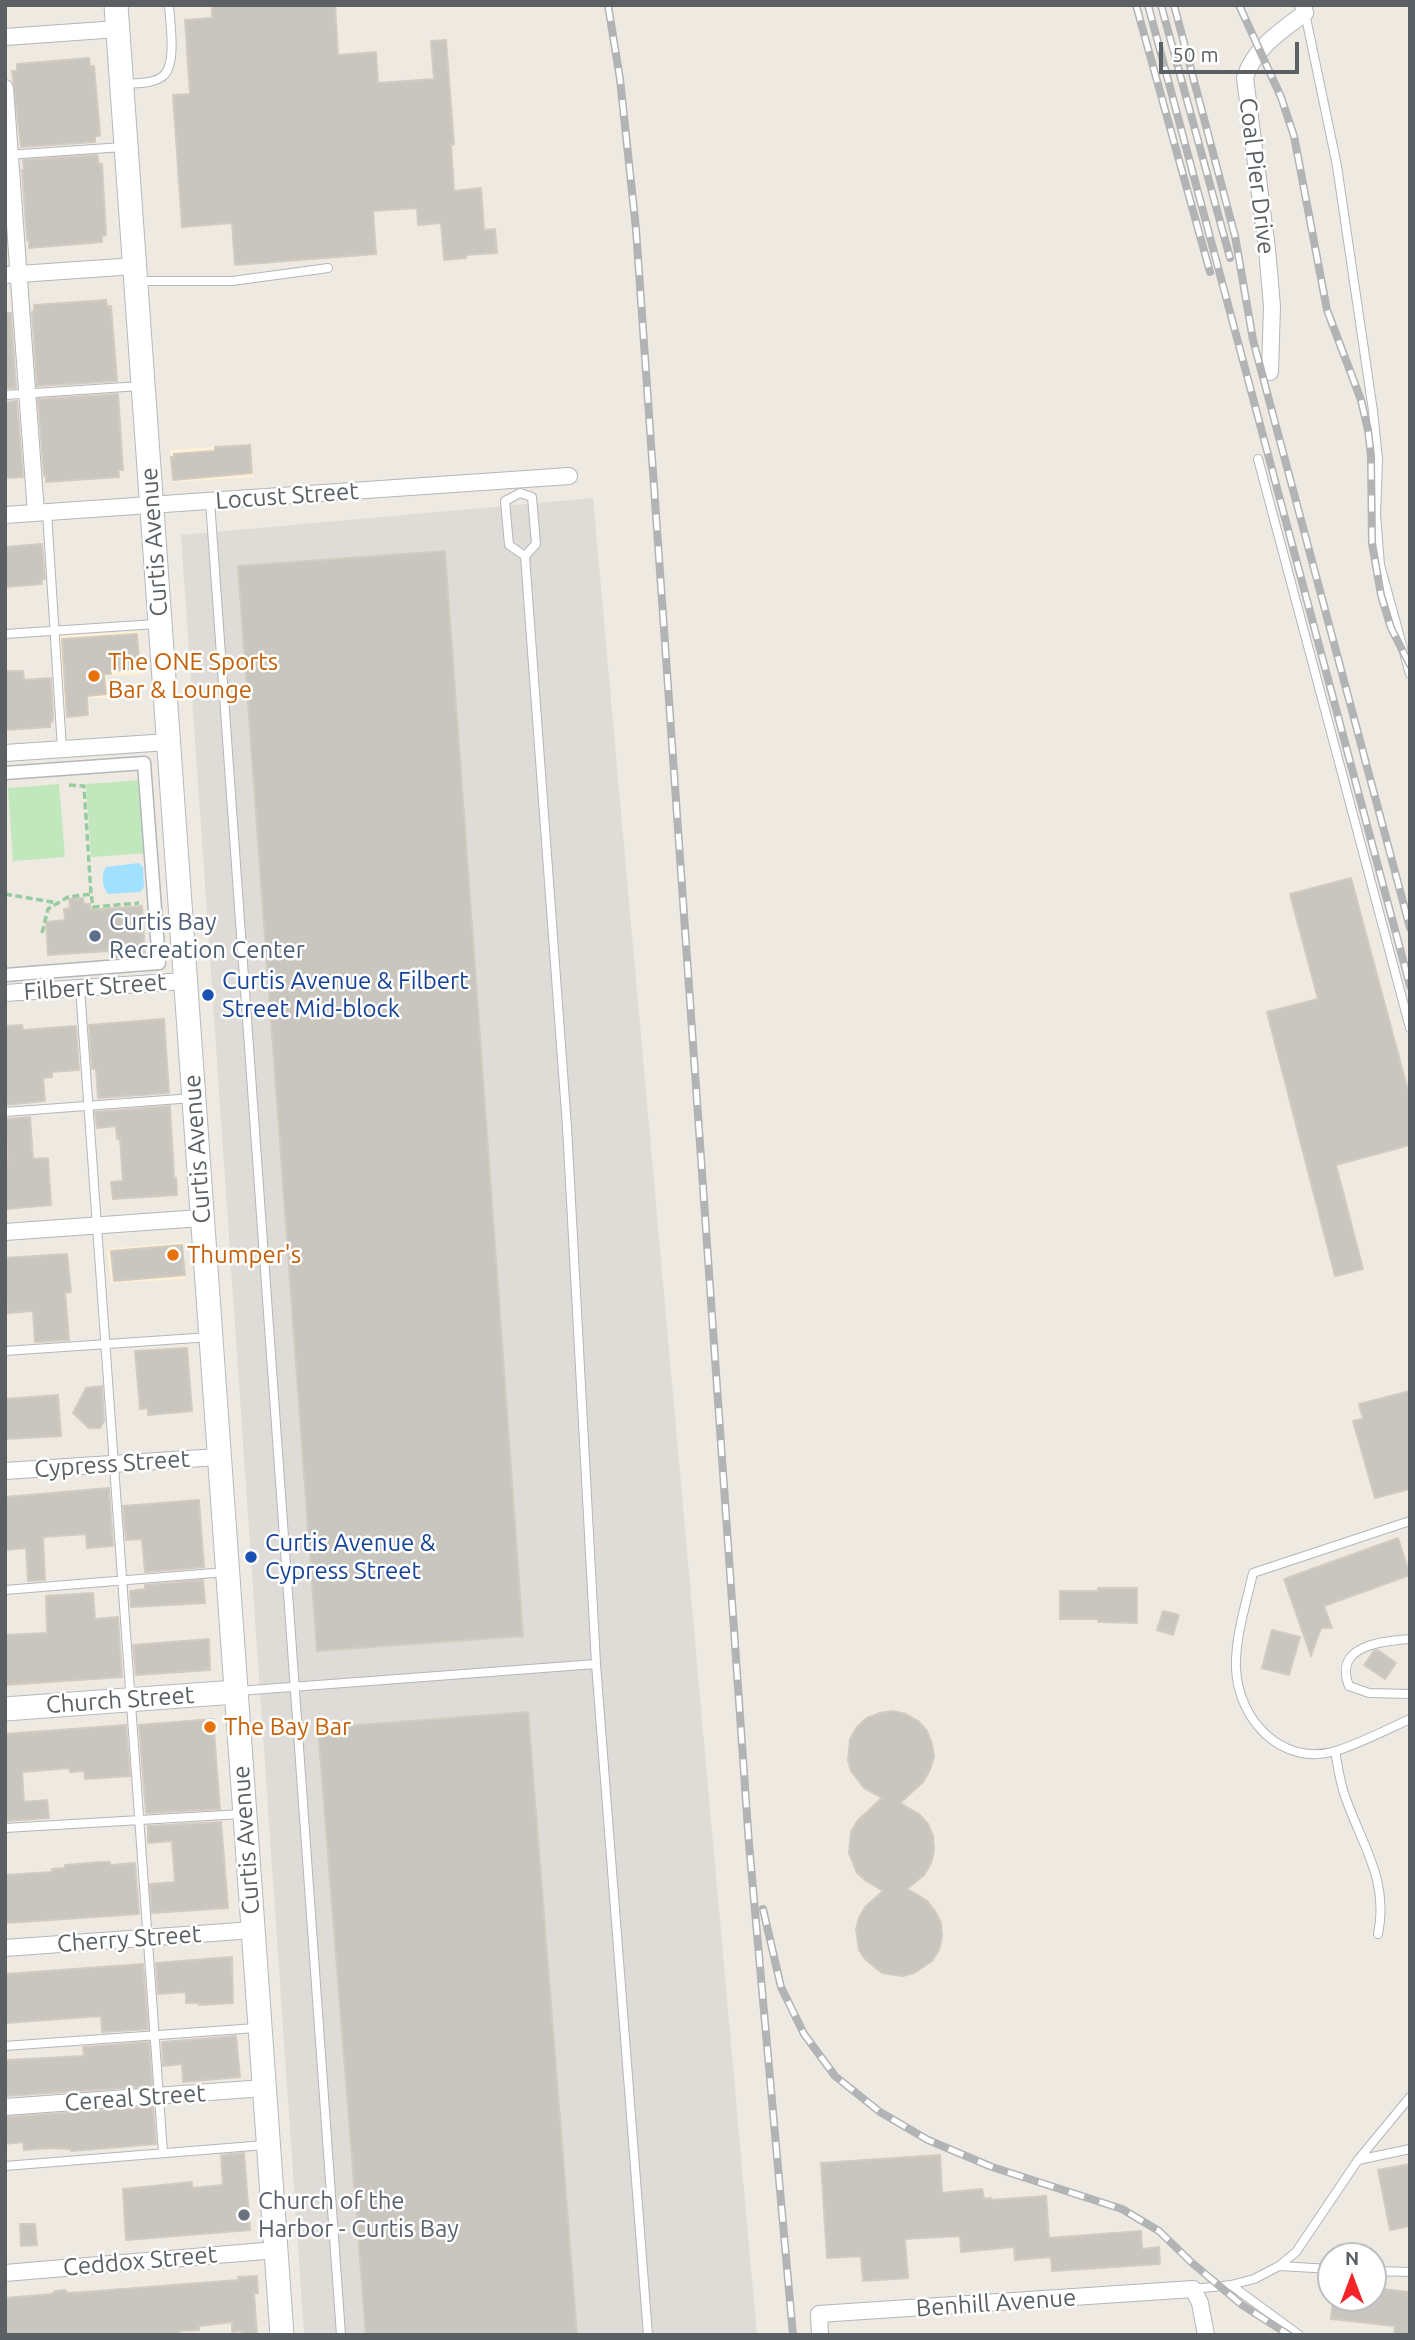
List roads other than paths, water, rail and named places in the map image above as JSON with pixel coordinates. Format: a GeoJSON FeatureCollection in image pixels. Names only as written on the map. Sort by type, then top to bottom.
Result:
{"type":"FeatureCollection","features":[{"type":"Feature","properties":{"kind":"main road","name":"Curtis Avenue"},"geometry":{"type":"LineString","coordinates":[[116,5],[282,2335]]}},
{"type":"Feature","properties":{"kind":"main road","name":"Church Street"},"geometry":{"type":"LineString","coordinates":[[5,1709],[235,1692]]}},
{"type":"Feature","properties":{"kind":"street","name":"Coal Pier Drive"},"geometry":{"type":"LineString","coordinates":[[1270,372],[1272,306],[1245,78],[1249,65],[1261,50],[1304,9]]}},
{"type":"Feature","properties":{"kind":"street"},"geometry":{"type":"LineString","coordinates":[[5,37],[118,29]]}},
{"type":"Feature","properties":{"kind":"street"},"geometry":{"type":"LineString","coordinates":[[5,88],[12,274],[41,513]]}},
{"type":"Feature","properties":{"kind":"street"},"geometry":{"type":"LineString","coordinates":[[12,274],[135,273]]}},
{"type":"Feature","properties":{"kind":"street","name":"Locust Street"},"geometry":{"type":"LineString","coordinates":[[5,516],[210,501],[520,486],[569,476]]}},
{"type":"Feature","properties":{"kind":"street"},"geometry":{"type":"LineString","coordinates":[[5,754],[168,742]]}},
{"type":"Feature","properties":{"kind":"street"},"geometry":{"type":"LineString","coordinates":[[5,773],[144,763],[159,963],[5,975]]}},
{"type":"Feature","properties":{"kind":"street","name":"Filbert Street"},"geometry":{"type":"LineString","coordinates":[[5,993],[185,981]]}},
{"type":"Feature","properties":{"kind":"street"},"geometry":{"type":"LineString","coordinates":[[5,1232],[201,1219]]}},
{"type":"Feature","properties":{"kind":"street","name":"Cypress Street"},"geometry":{"type":"LineString","coordinates":[[5,1471],[218,1457]]}},
{"type":"Feature","properties":{"kind":"street","name":"Cherry Street"},"geometry":{"type":"LineString","coordinates":[[5,1948],[253,1930]]}},
{"type":"Feature","properties":{"kind":"street","name":"Cereal Street"},"geometry":{"type":"LineString","coordinates":[[5,2108],[264,2088]]}},
{"type":"Feature","properties":{"kind":"street","name":"Ceddox Street"},"geometry":{"type":"LineString","coordinates":[[5,2273],[276,2250]]}},
{"type":"Feature","properties":{"kind":"street"},"geometry":{"type":"LineString","coordinates":[[1193,2289],[1200,2303],[1206,2335]]}},
{"type":"Feature","properties":{"kind":"street","name":"Benhill Avenue"},"geometry":{"type":"LineString","coordinates":[[820,2335],[819,2315],[1193,2289]]}},
{"type":"Feature","properties":{"kind":"lane"},"geometry":{"type":"LineString","coordinates":[[122,84],[152,81],[163,76],[170,66],[172,47],[169,5]]}},
{"type":"Feature","properties":{"kind":"lane"},"geometry":{"type":"LineString","coordinates":[[1304,9],[1337,166],[1373,411],[1378,459],[1376,515],[1380,565],[1410,674]]}},
{"type":"Feature","properties":{"kind":"lane"},"geometry":{"type":"LineString","coordinates":[[8,155],[126,147]]}},
{"type":"Feature","properties":{"kind":"lane"},"geometry":{"type":"LineString","coordinates":[[135,273],[232,281],[328,268]]}},
{"type":"Feature","properties":{"kind":"lane"},"geometry":{"type":"LineString","coordinates":[[5,395],[143,386]]}},
{"type":"Feature","properties":{"kind":"lane"},"geometry":{"type":"LineString","coordinates":[[1258,459],[1410,1028]]}},
{"type":"Feature","properties":{"kind":"lane"},"geometry":{"type":"LineString","coordinates":[[525,556],[509,545],[505,501],[520,486],[532,497],[536,544],[525,556],[567,1127],[596,1664],[648,2335]]}},
{"type":"Feature","properties":{"kind":"lane"},"geometry":{"type":"LineString","coordinates":[[210,501],[341,2335]]}},
{"type":"Feature","properties":{"kind":"lane"},"geometry":{"type":"LineString","coordinates":[[41,513],[54,631],[62,750]]}},
{"type":"Feature","properties":{"kind":"lane"},"geometry":{"type":"LineString","coordinates":[[5,634],[159,623]]}},
{"type":"Feature","properties":{"kind":"lane"},"geometry":{"type":"LineString","coordinates":[[80,988],[163,2153]]}},
{"type":"Feature","properties":{"kind":"lane"},"geometry":{"type":"LineString","coordinates":[[5,1112],[193,1098]]}},
{"type":"Feature","properties":{"kind":"lane"},"geometry":{"type":"LineString","coordinates":[[5,1351],[210,1337]]}},
{"type":"Feature","properties":{"kind":"lane"},"geometry":{"type":"LineString","coordinates":[[1410,1521],[1253,1573],[1238,1640],[1236,1669],[1246,1707],[1257,1727],[1274,1743],[1293,1752],[1313,1754],[1335,1751],[1410,1719]]}},
{"type":"Feature","properties":{"kind":"lane"},"geometry":{"type":"LineString","coordinates":[[5,1590],[226,1572]]}},
{"type":"Feature","properties":{"kind":"lane"},"geometry":{"type":"LineString","coordinates":[[1410,1639],[1375,1643],[1355,1652],[1345,1664],[1345,1677],[1349,1686],[1368,1693],[1410,1694]]}},
{"type":"Feature","properties":{"kind":"lane"},"geometry":{"type":"LineString","coordinates":[[235,1692],[596,1664]]}},
{"type":"Feature","properties":{"kind":"lane"},"geometry":{"type":"LineString","coordinates":[[1335,1751],[1346,1798],[1377,1871],[1382,1915],[1378,1934]]}},
{"type":"Feature","properties":{"kind":"lane"},"geometry":{"type":"LineString","coordinates":[[5,1828],[244,1814]]}},
{"type":"Feature","properties":{"kind":"lane"},"geometry":{"type":"LineString","coordinates":[[5,2046],[259,2028]]}},
{"type":"Feature","properties":{"kind":"lane"},"geometry":{"type":"LineString","coordinates":[[1193,2289],[1254,2280],[1279,2266],[1296,2252],[1358,2160],[1410,2097]]}},
{"type":"Feature","properties":{"kind":"lane"},"geometry":{"type":"LineString","coordinates":[[5,2166],[268,2145]]}},
{"type":"Feature","properties":{"kind":"lane"},"geometry":{"type":"LineString","coordinates":[[1358,2160],[1410,2149]]}},
{"type":"Feature","properties":{"kind":"lane"},"geometry":{"type":"LineString","coordinates":[[1279,2266],[1317,2268]]}},
{"type":"Feature","properties":{"kind":"lane"},"geometry":{"type":"LineString","coordinates":[[1387,2271],[1410,2272]]}},
{"type":"Feature","properties":{"kind":"lane"},"geometry":{"type":"LineString","coordinates":[[1231,2285],[1299,2335]]}},
{"type":"Feature","properties":{"kind":"water"},"geometry":{"type":"Polygon","coordinates":[[[139,863],[143,867],[144,887],[140,892],[108,894],[103,880],[106,867],[139,863]]]}},
{"type":"Feature","properties":{"kind":"railway"},"geometry":{"type":"LineString","coordinates":[[608,5],[620,79],[636,229],[749,1844],[793,2335]]}},
{"type":"Feature","properties":{"kind":"railway"},"geometry":{"type":"LineString","coordinates":[[1136,5],[1210,272]]}},
{"type":"Feature","properties":{"kind":"railway"},"geometry":{"type":"LineString","coordinates":[[1148,5],[1410,986]]}},
{"type":"Feature","properties":{"kind":"railway"},"geometry":{"type":"LineString","coordinates":[[1161,5],[1230,258]]}},
{"type":"Feature","properties":{"kind":"railway"},"geometry":{"type":"LineString","coordinates":[[1174,5],[1235,236],[1253,340],[1410,928]]}},
{"type":"Feature","properties":{"kind":"railway"},"geometry":{"type":"LineString","coordinates":[[1239,5],[1281,97],[1294,136],[1327,310],[1361,400],[1368,430],[1372,543],[1381,595],[1391,628],[1410,665]]}},
{"type":"Feature","properties":{"kind":"railway"},"geometry":{"type":"LineString","coordinates":[[763,1909],[781,1987],[804,2034],[835,2076],[880,2112],[928,2140],[992,2167],[1122,2209],[1159,2231],[1242,2305],[1289,2335]]}},
{"type":"Feature","properties":{"kind":"place","name":"The ONE Sports Bar & Lounge"},"geometry":{"type":"Point","coordinates":[94,676]}},
{"type":"Feature","properties":{"kind":"place","name":"Curtis Bay Recreation Center"},"geometry":{"type":"Point","coordinates":[95,936]}},
{"type":"Feature","properties":{"kind":"place","name":"Curtis Avenue & Filbert Street Mid-block"},"geometry":{"type":"Point","coordinates":[208,995]}},
{"type":"Feature","properties":{"kind":"place","name":"Thumper's"},"geometry":{"type":"Point","coordinates":[173,1255]}},
{"type":"Feature","properties":{"kind":"place","name":"Curtis Avenue & Cypress Street"},"geometry":{"type":"Point","coordinates":[251,1557]}},
{"type":"Feature","properties":{"kind":"place","name":"The Bay Bar"},"geometry":{"type":"Point","coordinates":[210,1727]}},
{"type":"Feature","properties":{"kind":"place","name":"Church of the Harbor - Curtis Bay"},"geometry":{"type":"Point","coordinates":[244,2215]}}]}
